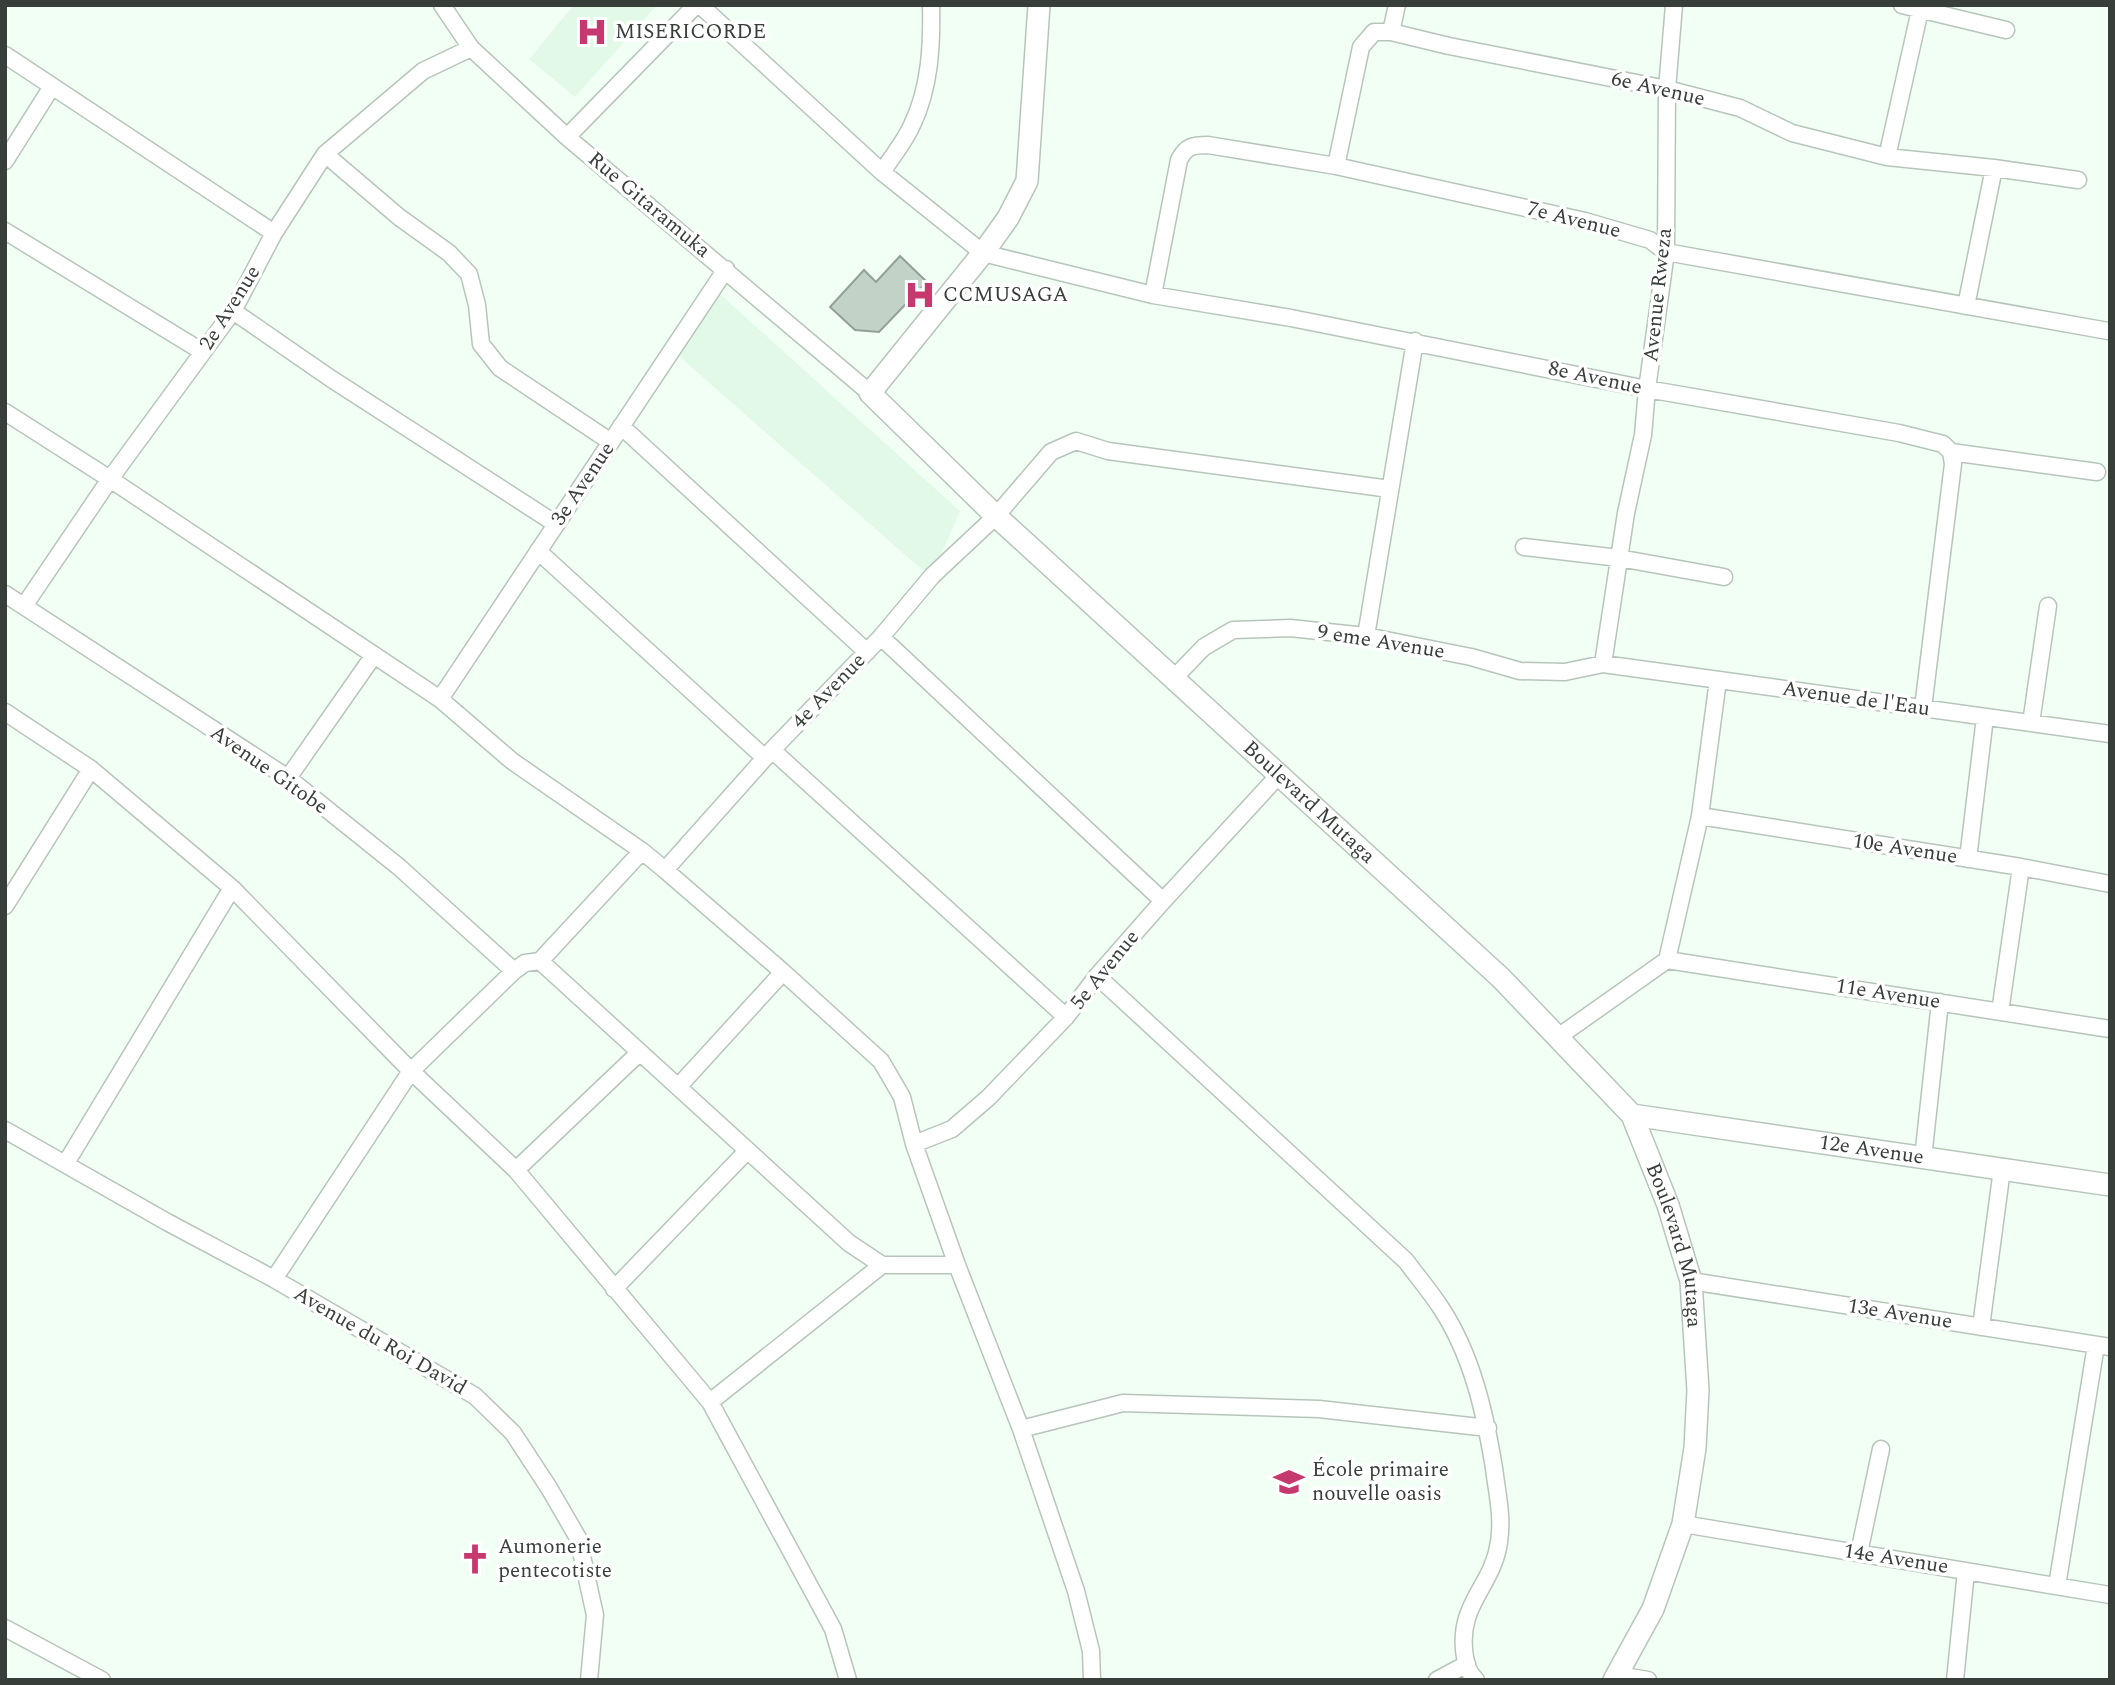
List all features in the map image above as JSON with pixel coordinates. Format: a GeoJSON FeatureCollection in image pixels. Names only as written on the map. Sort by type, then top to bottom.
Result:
{"type":"FeatureCollection","features":[{"type":"Feature","properties":{"kind":"street","name":"Rue Gitaramuka"},"geometry":{"type":"LineString","coordinates":[[442,5],[471,48],[567,137],[870,393]]}},
{"type":"Feature","properties":{"kind":"street"},"geometry":{"type":"LineString","coordinates":[[567,137],[698,5],[883,172],[983,253]]}},
{"type":"Feature","properties":{"kind":"street"},"geometry":{"type":"LineString","coordinates":[[883,172],[912,127],[922,101],[932,43],[931,5]]}},
{"type":"Feature","properties":{"kind":"street"},"geometry":{"type":"LineString","coordinates":[[870,393],[983,253],[1008,218],[1027,181],[1039,5]]}},
{"type":"Feature","properties":{"kind":"street"},"geometry":{"type":"LineString","coordinates":[[1336,166],[1361,47],[1374,32],[1391,33],[1397,5]]}},
{"type":"Feature","properties":{"kind":"street","name":"Avenue Rweza"},"geometry":{"type":"LineString","coordinates":[[1603,664],[1626,513],[1643,435],[1666,252],[1667,89],[1674,5]]}},
{"type":"Feature","properties":{"kind":"street"},"geometry":{"type":"LineString","coordinates":[[1902,5],[2006,30]]}},
{"type":"Feature","properties":{"kind":"street"},"geometry":{"type":"LineString","coordinates":[[1887,156],[1920,10]]}},
{"type":"Feature","properties":{"kind":"street","name":"6e Avenue"},"geometry":{"type":"LineString","coordinates":[[1391,33],[1667,89],[1740,108],[1792,134],[1887,156],[2078,180]]}},
{"type":"Feature","properties":{"kind":"street","name":"2e Avenue"},"geometry":{"type":"LineString","coordinates":[[24,606],[110,479],[233,311],[274,233],[325,154],[423,71],[471,48]]}},
{"type":"Feature","properties":{"kind":"street"},"geometry":{"type":"LineString","coordinates":[[5,55],[51,88],[274,233]]}},
{"type":"Feature","properties":{"kind":"street"},"geometry":{"type":"LineString","coordinates":[[5,161],[51,88]]}},
{"type":"Feature","properties":{"kind":"street","name":"7e Avenue"},"geometry":{"type":"LineString","coordinates":[[1153,295],[1180,160],[1184,150],[1192,145],[1208,145],[1336,166],[1585,221],[1650,240],[1666,252],[2108,331]]}},
{"type":"Feature","properties":{"kind":"street"},"geometry":{"type":"LineString","coordinates":[[325,154],[399,217],[449,253],[469,274],[477,305],[481,344],[500,368],[611,442]]}},
{"type":"Feature","properties":{"kind":"street"},"geometry":{"type":"LineString","coordinates":[[1966,306],[1994,168]]}},
{"type":"Feature","properties":{"kind":"street"},"geometry":{"type":"LineString","coordinates":[[5,232],[203,352]]}},
{"type":"Feature","properties":{"kind":"street","name":"8e Avenue"},"geometry":{"type":"LineString","coordinates":[[983,253],[1153,295],[1415,341],[1647,389],[1899,433],[1943,444],[1951,452],[2097,472]]}},
{"type":"Feature","properties":{"kind":"street","name":"3e Avenue"},"geometry":{"type":"LineString","coordinates":[[440,699],[726,269]]}},
{"type":"Feature","properties":{"kind":"street"},"geometry":{"type":"LineString","coordinates":[[233,311],[330,379],[556,524]]}},
{"type":"Feature","properties":{"kind":"street"},"geometry":{"type":"LineString","coordinates":[[1366,636],[1415,341]]}},
{"type":"Feature","properties":{"kind":"street","name":"Boulevard Mutaga"},"geometry":{"type":"LineString","coordinates":[[870,393],[996,516],[1501,978],[1632,1115],[1668,1205],[1691,1280],[1698,1390],[1695,1448],[1682,1524],[1653,1609],[1616,1677]]}},
{"type":"Feature","properties":{"kind":"street"},"geometry":{"type":"LineString","coordinates":[[5,412],[440,699],[512,761],[642,851],[783,972],[881,1061],[902,1097],[914,1144],[957,1265],[1021,1429],[1076,1591],[1091,1651],[1092,1680]]}},
{"type":"Feature","properties":{"kind":"street"},"geometry":{"type":"LineString","coordinates":[[621,426],[867,652]]}},
{"type":"Feature","properties":{"kind":"street","name":"4e Avenue"},"geometry":{"type":"LineString","coordinates":[[665,870],[769,754],[881,637],[932,576],[996,516],[1051,452],[1076,441],[1108,451],[1390,489]]}},
{"type":"Feature","properties":{"kind":"street"},"geometry":{"type":"LineString","coordinates":[[1923,708],[1951,494],[1951,452]]}},
{"type":"Feature","properties":{"kind":"street"},"geometry":{"type":"LineString","coordinates":[[1524,547],[1619,558],[1724,577]]}},
{"type":"Feature","properties":{"kind":"street"},"geometry":{"type":"LineString","coordinates":[[538,551],[1066,1017]]}},
{"type":"Feature","properties":{"kind":"street","name":"Avenue Gitobe"},"geometry":{"type":"LineString","coordinates":[[5,594],[288,778],[399,867],[514,971]]}},
{"type":"Feature","properties":{"kind":"street"},"geometry":{"type":"LineString","coordinates":[[2031,723],[2048,606]]}},
{"type":"Feature","properties":{"kind":"street","name":"9 eme Avenue"},"geometry":{"type":"LineString","coordinates":[[1174,678],[1204,647],[1233,630],[1290,628],[1366,636],[1471,657],[1520,671],[1565,672],[1603,664]]}},
{"type":"Feature","properties":{"kind":"street"},"geometry":{"type":"LineString","coordinates":[[881,637],[1163,901]]}},
{"type":"Feature","properties":{"kind":"street"},"geometry":{"type":"LineString","coordinates":[[288,778],[374,655]]}},
{"type":"Feature","properties":{"kind":"street","name":"Avenue de l'Eau"},"geometry":{"type":"LineString","coordinates":[[1603,664],[2110,734]]}},
{"type":"Feature","properties":{"kind":"street"},"geometry":{"type":"LineString","coordinates":[[1558,1037],[1667,960],[1700,816],[1718,680]]}},
{"type":"Feature","properties":{"kind":"street"},"geometry":{"type":"LineString","coordinates":[[5,712],[91,769],[232,888],[411,1071],[516,1170],[710,1402],[833,1629],[848,1680]]}},
{"type":"Feature","properties":{"kind":"street"},"geometry":{"type":"LineString","coordinates":[[1968,859],[1985,717]]}},
{"type":"Feature","properties":{"kind":"street"},"geometry":{"type":"LineString","coordinates":[[5,906],[91,769]]}},
{"type":"Feature","properties":{"kind":"street","name":"5e Avenue"},"geometry":{"type":"LineString","coordinates":[[914,1144],[952,1129],[988,1098],[1066,1017],[1097,976],[1163,901],[1279,775]]}},
{"type":"Feature","properties":{"kind":"street","name":"10e Avenue"},"geometry":{"type":"LineString","coordinates":[[1700,816],[2021,867],[2110,884]]}},
{"type":"Feature","properties":{"kind":"street"},"geometry":{"type":"LineString","coordinates":[[274,1279],[411,1071],[514,971],[525,962],[540,961],[642,851]]}},
{"type":"Feature","properties":{"kind":"street"},"geometry":{"type":"LineString","coordinates":[[2000,1012],[2021,867]]}},
{"type":"Feature","properties":{"kind":"street"},"geometry":{"type":"LineString","coordinates":[[66,1163],[232,888]]}},
{"type":"Feature","properties":{"kind":"street","name":"11e Avenue"},"geometry":{"type":"LineString","coordinates":[[1667,960],[2110,1029]]}},
{"type":"Feature","properties":{"kind":"street"},"geometry":{"type":"LineString","coordinates":[[540,961],[849,1243],[882,1265],[957,1265]]}},
{"type":"Feature","properties":{"kind":"street"},"geometry":{"type":"LineString","coordinates":[[678,1087],[783,972]]}},
{"type":"Feature","properties":{"kind":"street"},"geometry":{"type":"LineString","coordinates":[[1097,976],[1406,1261],[1442,1309],[1466,1357],[1488,1428],[1500,1511],[1499,1544],[1486,1580],[1469,1608],[1462,1639],[1469,1672],[1476,1680]]}},
{"type":"Feature","properties":{"kind":"street"},"geometry":{"type":"LineString","coordinates":[[1923,1158],[1940,1002]]}},
{"type":"Feature","properties":{"kind":"street"},"geometry":{"type":"LineString","coordinates":[[516,1170],[640,1052]]}},
{"type":"Feature","properties":{"kind":"street","name":"12e Avenue"},"geometry":{"type":"LineString","coordinates":[[1632,1115],[2110,1185]]}},
{"type":"Feature","properties":{"kind":"street","name":"Avenue du Roi David"},"geometry":{"type":"LineString","coordinates":[[5,1130],[274,1279],[475,1396],[513,1433],[578,1538],[595,1615],[589,1680]]}},
{"type":"Feature","properties":{"kind":"street"},"geometry":{"type":"LineString","coordinates":[[614,1289],[747,1151]]}},
{"type":"Feature","properties":{"kind":"street"},"geometry":{"type":"LineString","coordinates":[[1981,1327],[2002,1169]]}},
{"type":"Feature","properties":{"kind":"street"},"geometry":{"type":"LineString","coordinates":[[710,1402],[882,1265]]}},
{"type":"Feature","properties":{"kind":"street","name":"13e Avenue"},"geometry":{"type":"LineString","coordinates":[[1691,1280],[2103,1346]]}},
{"type":"Feature","properties":{"kind":"street"},"geometry":{"type":"LineString","coordinates":[[2057,1586],[2103,1346]]}},
{"type":"Feature","properties":{"kind":"street"},"geometry":{"type":"LineString","coordinates":[[1021,1429],[1123,1403],[1319,1409],[1488,1428]]}},
{"type":"Feature","properties":{"kind":"street"},"geometry":{"type":"LineString","coordinates":[[1859,1553],[1881,1449]]}},
{"type":"Feature","properties":{"kind":"street","name":"14e Avenue"},"geometry":{"type":"LineString","coordinates":[[1682,1524],[2110,1595]]}},
{"type":"Feature","properties":{"kind":"street"},"geometry":{"type":"LineString","coordinates":[[1955,1680],[1966,1571]]}},
{"type":"Feature","properties":{"kind":"street"},"geometry":{"type":"LineString","coordinates":[[5,1628],[102,1680]]}},
{"type":"Feature","properties":{"kind":"street"},"geometry":{"type":"LineString","coordinates":[[1437,1680],[1467,1664]]}},
{"type":"Feature","properties":{"kind":"street"},"geometry":{"type":"LineString","coordinates":[[1616,1677],[1648,1680]]}},
{"type":"Feature","properties":{"kind":"shaded area","name":"MISERICORDE"},"geometry":{"type":"Polygon","coordinates":[[[574,5],[657,5],[575,97],[529,59],[574,5]]]}},
{"type":"Feature","properties":{"kind":"shaded area"},"geometry":{"type":"Polygon","coordinates":[[[720,294],[960,511],[932,576],[672,350],[720,294]]]}},
{"type":"Feature","properties":{"kind":"building","name":"CCMUSAGA"},"geometry":{"type":"Polygon","coordinates":[[[900,256],[927,282],[879,332],[855,330],[830,307],[864,270],[876,282],[900,256]]]}},
{"type":"Feature","properties":{"kind":"place","name":"MISERICORDE"},"geometry":{"type":"Point","coordinates":[592,32]}},
{"type":"Feature","properties":{"kind":"place","name":"CCMUSAGA"},"geometry":{"type":"Point","coordinates":[920,295]}},
{"type":"Feature","properties":{"kind":"place","name":"École primaire nouvelle oasis"},"geometry":{"type":"Point","coordinates":[1289,1482]}},
{"type":"Feature","properties":{"kind":"place","name":"Aumonerie pentecotiste"},"geometry":{"type":"Point","coordinates":[475,1559]}}]}
